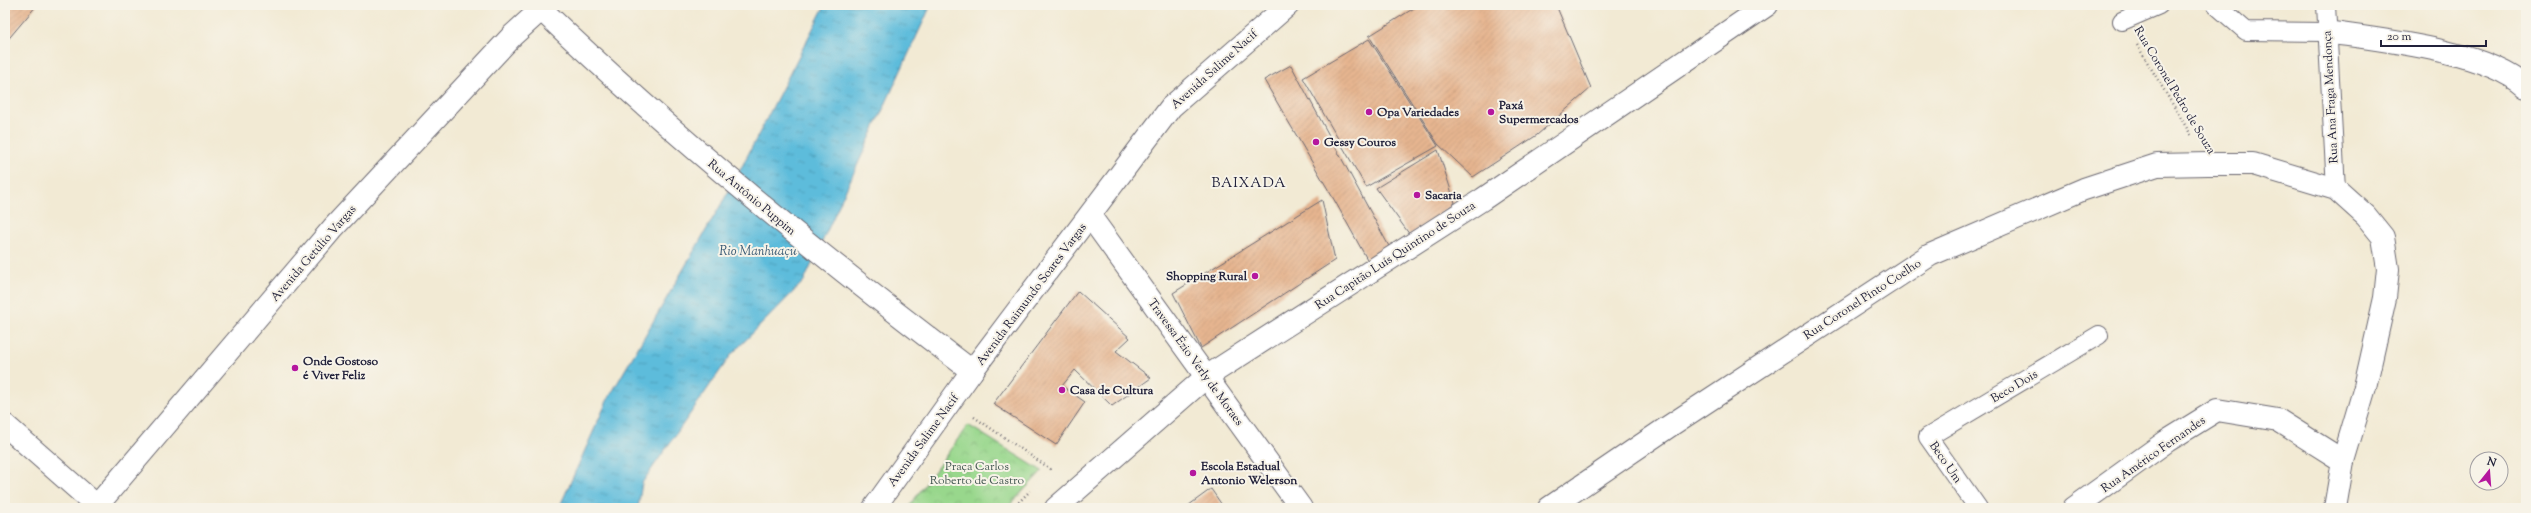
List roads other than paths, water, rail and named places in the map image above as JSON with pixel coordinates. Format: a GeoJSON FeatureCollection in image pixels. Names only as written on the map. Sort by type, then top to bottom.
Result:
{"type":"FeatureCollection","features":[{"type":"Feature","properties":{"kind":"street","name":"Avenida Salime Nacif"},"geometry":{"type":"LineString","coordinates":[[1090,216],[1171,107],[1288,5]]}},
{"type":"Feature","properties":{"kind":"street","name":"Rua Capitão Luís Quintino de Souza"},"geometry":{"type":"LineString","coordinates":[[1056,508],[1206,376],[1483,199],[1767,5]]}},
{"type":"Feature","properties":{"kind":"street","name":"Rua Antônio Puppim"},"geometry":{"type":"LineString","coordinates":[[544,7],[579,46],[722,171],[843,274],[972,372]]}},
{"type":"Feature","properties":{"kind":"street","name":"Avenida Getúlio Vargas"},"geometry":{"type":"LineString","coordinates":[[96,507],[333,228],[507,41],[544,7]]}},
{"type":"Feature","properties":{"kind":"street"},"geometry":{"type":"LineString","coordinates":[[2326,32],[2396,42],[2473,60],[2516,78],[2526,87]]}},
{"type":"Feature","properties":{"kind":"street","name":"Rua Coronel Pinto Coelho"},"geometry":{"type":"LineString","coordinates":[[1549,508],[1674,422],[1930,255],[2092,186],[2157,165],[2253,164],[2336,189]]}},
{"type":"Feature","properties":{"kind":"street"},"geometry":{"type":"LineString","coordinates":[[2335,508],[2343,460],[2365,387],[2385,298],[2388,269],[2383,237],[2366,216],[2336,189]]}},
{"type":"Feature","properties":{"kind":"street","name":"Avenida Raimundo Soares Vargas"},"geometry":{"type":"LineString","coordinates":[[972,372],[1090,216]]}},
{"type":"Feature","properties":{"kind":"street","name":"Travessa Ézio Verly de Moraes"},"geometry":{"type":"LineString","coordinates":[[1090,216],[1301,508]]}},
{"type":"Feature","properties":{"kind":"street","name":"Avenida Salime Nacif"},"geometry":{"type":"LineString","coordinates":[[874,508],[972,372]]}},
{"type":"Feature","properties":{"kind":"street","name":"Rua Américo Fernandes"},"geometry":{"type":"LineString","coordinates":[[2074,508],[2167,441],[2217,410],[2278,420],[2343,460]]}},
{"type":"Feature","properties":{"kind":"street"},"geometry":{"type":"LineString","coordinates":[[5,426],[96,507]]}},
{"type":"Feature","properties":{"kind":"lane"},"geometry":{"type":"LineString","coordinates":[[2122,21],[2160,5]]}},
{"type":"Feature","properties":{"kind":"lane"},"geometry":{"type":"LineString","coordinates":[[2216,5],[2246,31],[2326,32]]}},
{"type":"Feature","properties":{"kind":"lane","name":"Rua Ana Fraga Mendonça"},"geometry":{"type":"LineString","coordinates":[[2326,5],[2326,32],[2336,189]]}},
{"type":"Feature","properties":{"kind":"lane","name":"Beco Dois"},"geometry":{"type":"LineString","coordinates":[[1928,437],[2099,335]]}},
{"type":"Feature","properties":{"kind":"lane","name":"Beco Um"},"geometry":{"type":"LineString","coordinates":[[1928,437],[1978,508]]}},
{"type":"Feature","properties":{"kind":"water","name":"Rio Manhuaçu"},"geometry":{"type":"Polygon","coordinates":[[[825,5],[931,5],[804,281],[731,355],[642,483],[638,508],[559,508],[607,401],[734,182],[825,5]]]}},
{"type":"Feature","properties":{"kind":"place","name":"Opa Variedades"},"geometry":{"type":"Point","coordinates":[1369,112]}},
{"type":"Feature","properties":{"kind":"place","name":"Paxá Supermercados"},"geometry":{"type":"Point","coordinates":[1491,112]}},
{"type":"Feature","properties":{"kind":"place","name":"Gessy Couros"},"geometry":{"type":"Point","coordinates":[1316,142]}},
{"type":"Feature","properties":{"kind":"place","name":"Sacaria"},"geometry":{"type":"Point","coordinates":[1417,195]}},
{"type":"Feature","properties":{"kind":"place","name":"Shopping Rural"},"geometry":{"type":"Point","coordinates":[1255,276]}},
{"type":"Feature","properties":{"kind":"place","name":"Onde Gostoso é Viver Feliz"},"geometry":{"type":"Point","coordinates":[295,368]}},
{"type":"Feature","properties":{"kind":"place","name":"Casa de Cultura"},"geometry":{"type":"Point","coordinates":[1062,390]}},
{"type":"Feature","properties":{"kind":"place","name":"Escola Estadual Antonio Welerson"},"geometry":{"type":"Point","coordinates":[1193,473]}},
{"type":"Feature","properties":{"kind":"district","name":"BAIXADA"},"geometry":{"type":"Point","coordinates":[1249,182]}},
{"type":"Feature","properties":{"kind":"park label","name":"Praça Carlos Roberto de Castro"},"geometry":{"type":"Point","coordinates":[977,473]}}]}
